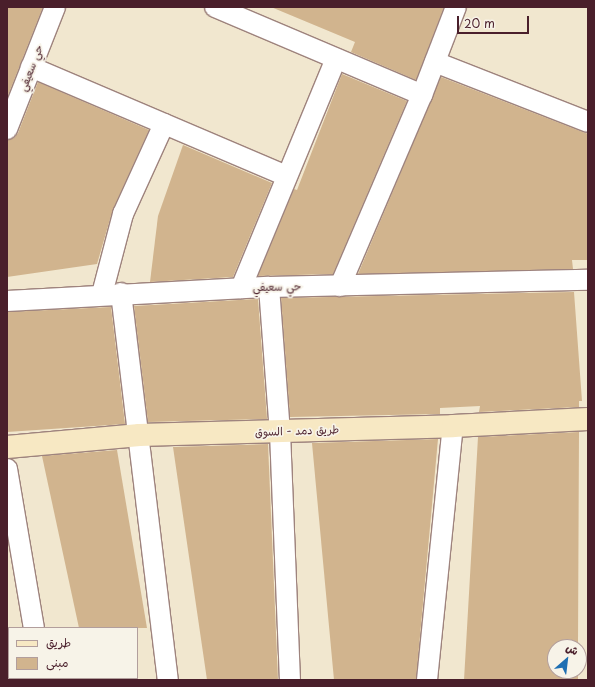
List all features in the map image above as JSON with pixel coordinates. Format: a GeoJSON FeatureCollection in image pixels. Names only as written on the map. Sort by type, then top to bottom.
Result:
{"type":"FeatureCollection","features":[{"type":"Feature","properties":{"kind":"main road","name":"طريق دمد - السوق"},"geometry":{"type":"LineString","coordinates":[[7,446],[138,435],[452,426],[588,418]]}},
{"type":"Feature","properties":{"kind":"street","name":"حي سعيفي"},"geometry":{"type":"LineString","coordinates":[[7,128],[55,7]]}},
{"type":"Feature","properties":{"kind":"street"},"geometry":{"type":"LineString","coordinates":[[215,7],[422,95]]}},
{"type":"Feature","properties":{"kind":"street"},"geometry":{"type":"LineString","coordinates":[[340,286],[422,95],[456,7]]}},
{"type":"Feature","properties":{"kind":"street"},"geometry":{"type":"LineString","coordinates":[[241,288],[336,58]]}},
{"type":"Feature","properties":{"kind":"street"},"geometry":{"type":"LineString","coordinates":[[435,62],[588,122]]}},
{"type":"Feature","properties":{"kind":"street"},"geometry":{"type":"LineString","coordinates":[[31,67],[286,176]]}},
{"type":"Feature","properties":{"kind":"street"},"geometry":{"type":"LineString","coordinates":[[164,124],[123,214],[111,294],[138,435],[153,575],[168,680]]}},
{"type":"Feature","properties":{"kind":"street","name":"حي سعيفي"},"geometry":{"type":"LineString","coordinates":[[7,301],[111,294],[268,287],[588,280]]}},
{"type":"Feature","properties":{"kind":"street"},"geometry":{"type":"LineString","coordinates":[[588,280],[588,296]]}},
{"type":"Feature","properties":{"kind":"street"},"geometry":{"type":"LineString","coordinates":[[268,287],[280,432],[290,680]]}},
{"type":"Feature","properties":{"kind":"street"},"geometry":{"type":"LineString","coordinates":[[427,680],[452,426]]}},
{"type":"Feature","properties":{"kind":"street"},"geometry":{"type":"LineString","coordinates":[[7,469],[34,627]]}},
{"type":"Feature","properties":{"kind":"building"},"geometry":{"type":"Polygon","coordinates":[[[7,7],[43,7],[7,98],[7,7]]]}},
{"type":"Feature","properties":{"kind":"building"},"geometry":{"type":"Polygon","coordinates":[[[271,7],[444,7],[416,80],[351,52],[355,42],[271,7]]]}},
{"type":"Feature","properties":{"kind":"building"},"geometry":{"type":"Polygon","coordinates":[[[342,74],[407,101],[333,274],[258,276],[294,189],[297,190],[342,74]]]}},
{"type":"Feature","properties":{"kind":"building"},"geometry":{"type":"Polygon","coordinates":[[[441,77],[588,134],[588,260],[572,260],[573,269],[358,274],[441,77]]]}},
{"type":"Feature","properties":{"kind":"building"},"geometry":{"type":"Polygon","coordinates":[[[38,82],[149,130],[113,209],[97,264],[7,277],[7,140],[14,138],[18,133],[38,82]]]}},
{"type":"Feature","properties":{"kind":"building"},"geometry":{"type":"Polygon","coordinates":[[[183,145],[272,183],[233,277],[150,282],[158,216],[183,145]]]}},
{"type":"Feature","properties":{"kind":"building"},"geometry":{"type":"Polygon","coordinates":[[[574,292],[582,401],[579,401],[579,407],[479,412],[480,406],[440,408],[440,414],[290,417],[281,298],[574,292]]]}},
{"type":"Feature","properties":{"kind":"building"},"geometry":{"type":"Polygon","coordinates":[[[258,299],[267,419],[148,422],[134,306],[258,299]]]}},
{"type":"Feature","properties":{"kind":"building"},"geometry":{"type":"Polygon","coordinates":[[[111,307],[125,424],[7,432],[7,312],[111,307]]]}},
{"type":"Feature","properties":{"kind":"building"},"geometry":{"type":"Polygon","coordinates":[[[579,432],[578,639],[547,639],[547,679],[578,680],[464,680],[478,437],[579,432]]]}},
{"type":"Feature","properties":{"kind":"building"},"geometry":{"type":"Polygon","coordinates":[[[438,439],[416,680],[334,680],[312,443],[438,439]]]}},
{"type":"Feature","properties":{"kind":"building"},"geometry":{"type":"Polygon","coordinates":[[[268,444],[278,680],[207,680],[173,447],[268,444]]]}},
{"type":"Feature","properties":{"kind":"building"},"geometry":{"type":"Polygon","coordinates":[[[117,450],[147,628],[79,627],[42,456],[117,450]]]}}]}
